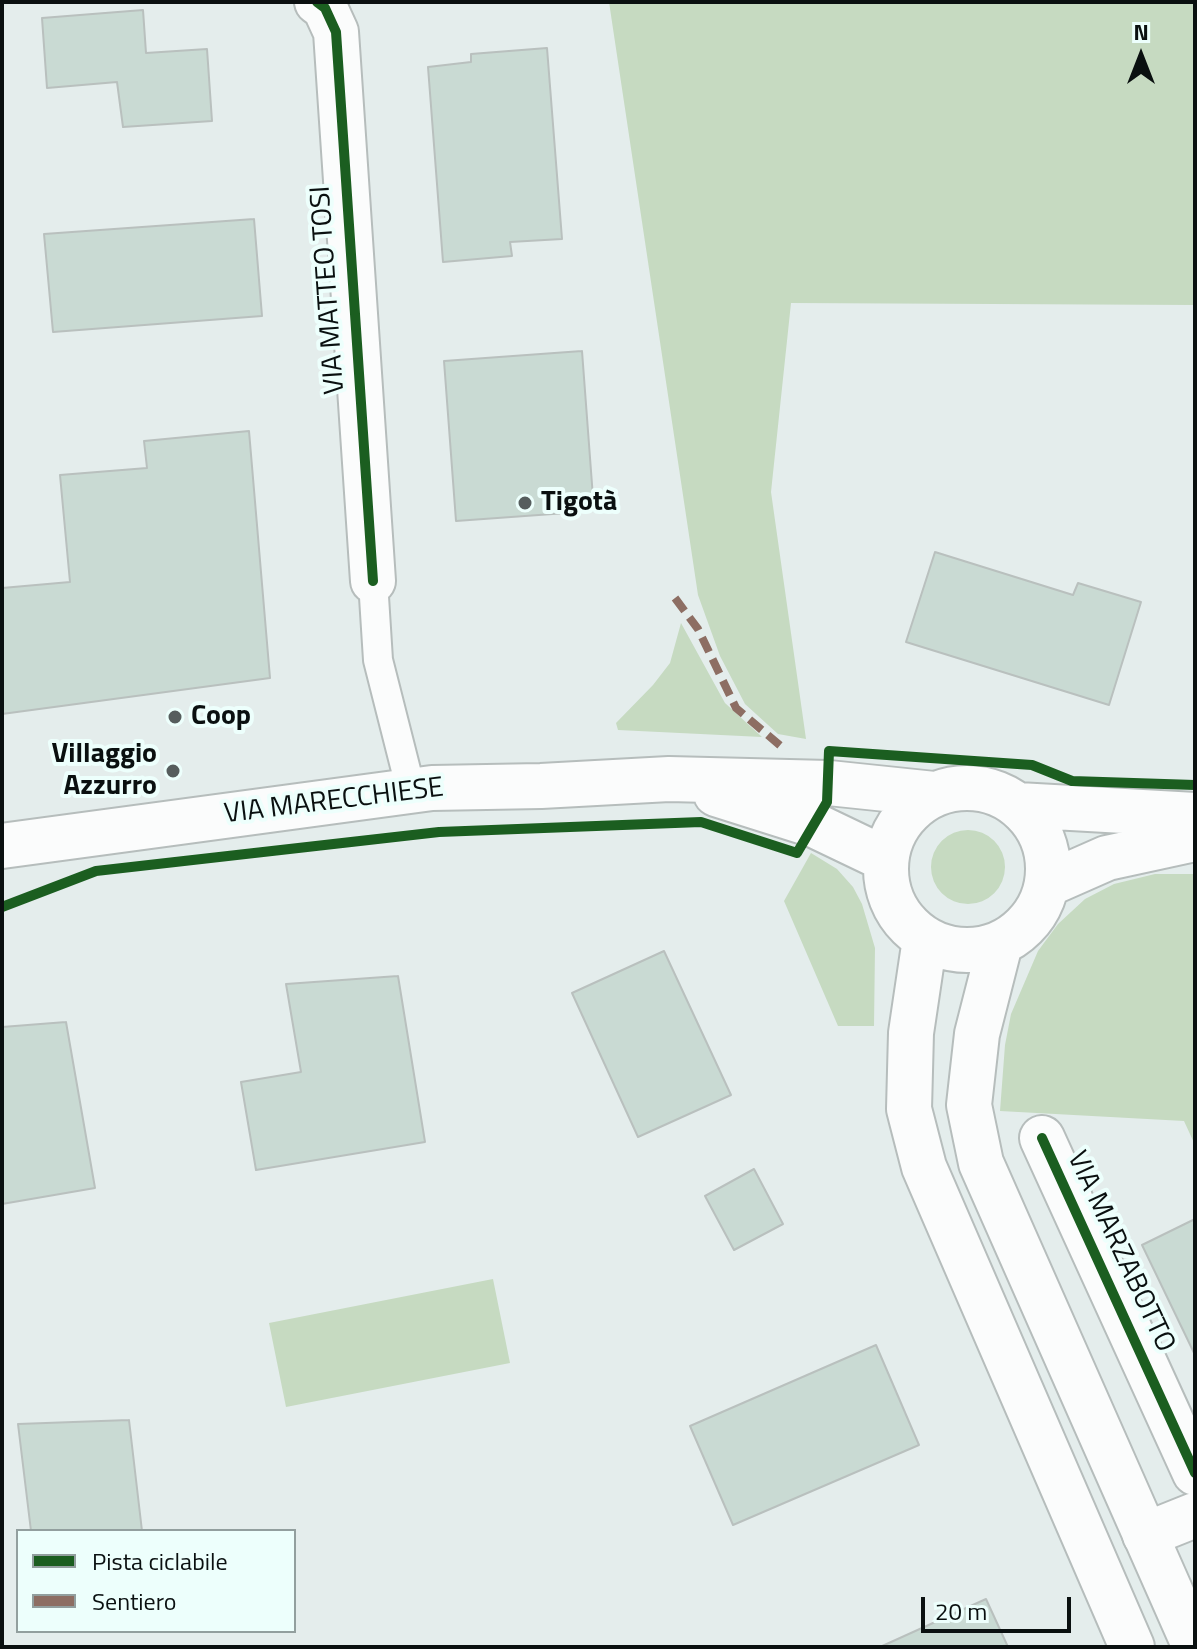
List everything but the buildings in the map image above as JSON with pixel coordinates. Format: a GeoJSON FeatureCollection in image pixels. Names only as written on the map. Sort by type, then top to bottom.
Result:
{"type":"FeatureCollection","features":[{"type":"Feature","properties":{"kind":"main road","name":"VIA MATTEO TOSI"},"geometry":{"type":"LineString","coordinates":[[317,2],[325,8],[336,32],[373,581]]}},
{"type":"Feature","properties":{"kind":"main road","name":"VIA MARECCHIESE"},"geometry":{"type":"LineString","coordinates":[[669,779],[814,825],[885,859]]}},
{"type":"Feature","properties":{"kind":"main road","name":"VIA MARECCHIESE"},"geometry":{"type":"LineString","coordinates":[[2,846],[411,790],[669,779],[829,783],[934,794]]}},
{"type":"Feature","properties":{"kind":"main road"},"geometry":{"type":"LineString","coordinates":[[956,788],[979,788],[1000,794],[1018,805],[1042,835],[1049,858],[1048,884],[1033,918],[1018,933],[1000,944],[967,951],[946,948],[925,939],[906,924],[895,907],[887,884],[885,859],[893,834],[904,817],[934,794],[956,788]]}},
{"type":"Feature","properties":{"kind":"main road"},"geometry":{"type":"LineString","coordinates":[[1018,805],[1195,815]]}},
{"type":"Feature","properties":{"kind":"main road"},"geometry":{"type":"LineString","coordinates":[[1048,884],[1107,858],[1195,839]]}},
{"type":"Feature","properties":{"kind":"main road"},"geometry":{"type":"LineString","coordinates":[[925,939],[911,1033],[909,1109],[924,1167],[1132,1647]]}},
{"type":"Feature","properties":{"kind":"main road"},"geometry":{"type":"LineString","coordinates":[[1000,944],[977,1034],[969,1105],[981,1163],[1195,1647]]}},
{"type":"Feature","properties":{"kind":"main road","name":"VIA MARZABOTTO"},"geometry":{"type":"LineString","coordinates":[[1042,1138],[1195,1473]]}},
{"type":"Feature","properties":{"kind":"main road"},"geometry":{"type":"LineString","coordinates":[[1145,1535],[1195,1515]]}},
{"type":"Feature","properties":{"kind":"lane"},"geometry":{"type":"LineString","coordinates":[[373,581],[378,660],[411,790]]}},
{"type":"Feature","properties":{"kind":"green space"},"geometry":{"type":"Polygon","coordinates":[[[609,2],[1195,2],[1195,305],[791,303],[771,492],[806,739],[778,734],[745,704],[720,656],[698,595],[609,2]]]}},
{"type":"Feature","properties":{"kind":"green space"},"geometry":{"type":"Polygon","coordinates":[[[681,623],[725,703],[762,737],[618,730],[616,723],[670,663],[681,623]]]}},
{"type":"Feature","properties":{"kind":"green space"},"geometry":{"type":"Polygon","coordinates":[[[968,830],[989,836],[999,846],[1005,867],[999,888],[989,898],[968,904],[947,898],[937,888],[931,867],[937,846],[947,836],[968,830]]]}},
{"type":"Feature","properties":{"kind":"green space"},"geometry":{"type":"Polygon","coordinates":[[[811,853],[837,869],[853,887],[862,904],[875,948],[874,1026],[838,1026],[784,901],[811,853]]]}},
{"type":"Feature","properties":{"kind":"green space"},"geometry":{"type":"Polygon","coordinates":[[[1155,874],[1195,874],[1195,1145],[1184,1121],[1000,1111],[1005,1045],[1011,1014],[1038,951],[1058,924],[1085,899],[1114,884],[1155,874]]]}},
{"type":"Feature","properties":{"kind":"green space"},"geometry":{"type":"Polygon","coordinates":[[[493,1279],[510,1363],[286,1407],[269,1323],[493,1279]]]}},
{"type":"Feature","properties":{"kind":"marked path"},"geometry":{"type":"LineString","coordinates":[[675,598],[698,629],[736,708],[783,748]]}},
{"type":"Feature","properties":{"kind":"cycle path"},"geometry":{"type":"LineString","coordinates":[[317,2],[325,8],[336,32],[373,581]]}},
{"type":"Feature","properties":{"kind":"cycle path"},"geometry":{"type":"LineString","coordinates":[[2,907],[96,871],[439,832],[701,822],[797,853],[827,802],[829,751],[1032,765],[1072,781],[1195,785]]}},
{"type":"Feature","properties":{"kind":"cycle path"},"geometry":{"type":"LineString","coordinates":[[1042,1138],[1195,1473]]}},
{"type":"Feature","properties":{"kind":"place","name":"Tigotà"},"geometry":{"type":"Point","coordinates":[525,503]}},
{"type":"Feature","properties":{"kind":"place","name":"Coop"},"geometry":{"type":"Point","coordinates":[175,717]}},
{"type":"Feature","properties":{"kind":"place","name":"Villaggio Azzurro"},"geometry":{"type":"Point","coordinates":[173,771]}}]}
